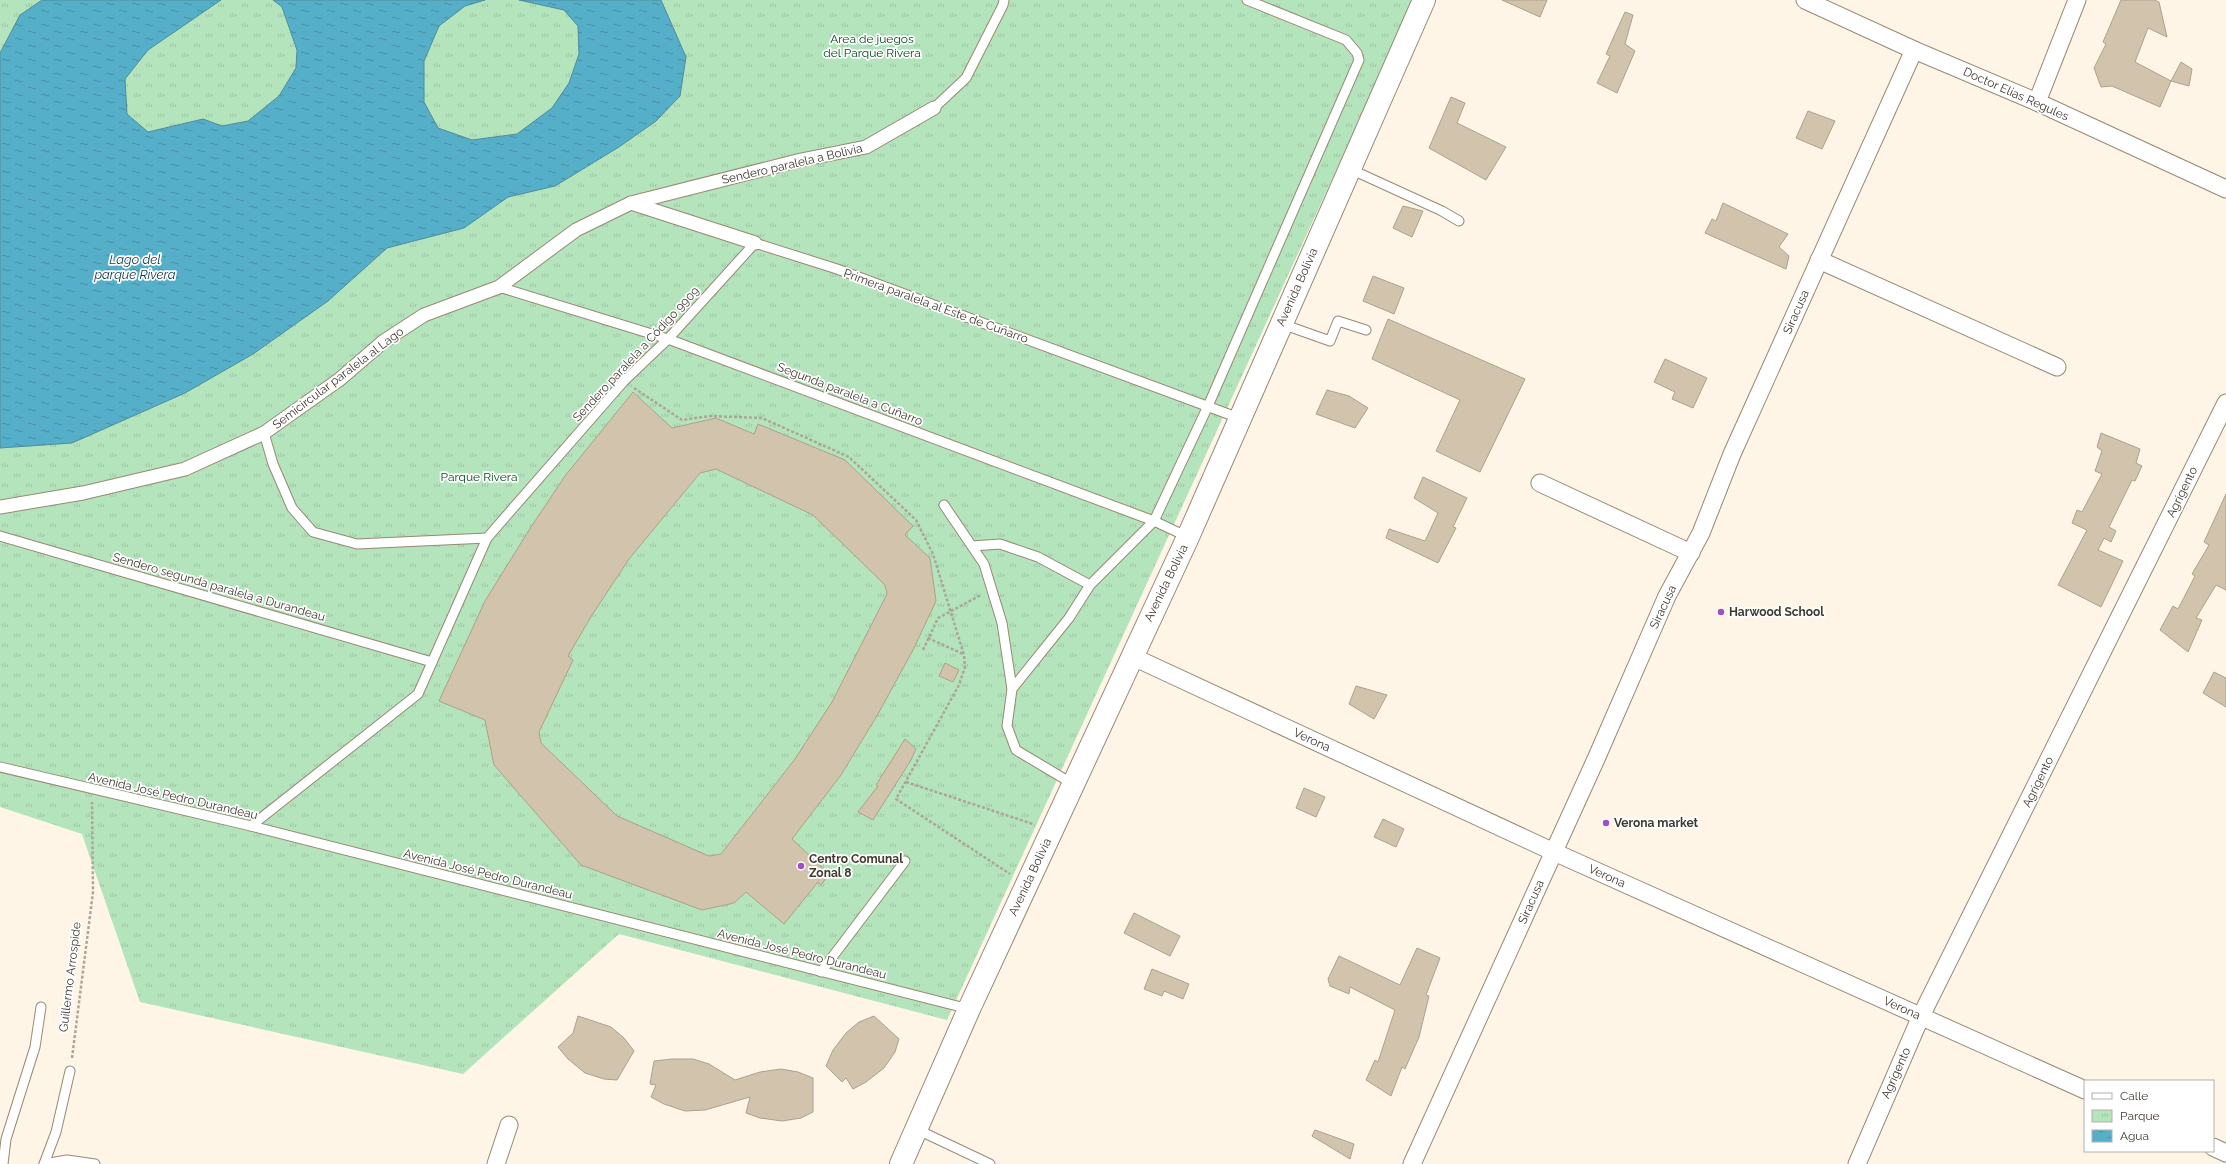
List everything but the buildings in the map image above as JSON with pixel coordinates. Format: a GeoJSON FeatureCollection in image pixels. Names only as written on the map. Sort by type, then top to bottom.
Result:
{"type":"FeatureCollection","features":[{"type":"Feature","properties":{"kind":"street","name":"Avenida Bolivia"},"geometry":{"type":"LineString","coordinates":[[901,1164],[969,1009],[1131,656],[1188,537],[1424,0]]}},
{"type":"Feature","properties":{"kind":"street","name":"Doctor Elias Regules"},"geometry":{"type":"LineString","coordinates":[[1805,0],[1914,50],[2037,102],[2226,189]]}},
{"type":"Feature","properties":{"kind":"street"},"geometry":{"type":"LineString","coordinates":[[2037,102],[2077,0]]}},
{"type":"Feature","properties":{"kind":"street","name":"Siracusa"},"geometry":{"type":"LineString","coordinates":[[1412,1164],[1554,852],[1667,596],[1701,533],[1732,454],[1914,50]]}},
{"type":"Feature","properties":{"kind":"street","name":"Sendero paralela a Bolivia"},"geometry":{"type":"LineString","coordinates":[[631,203],[801,160],[866,147],[934,108]]}},
{"type":"Feature","properties":{"kind":"street","name":"Primera paralela al Este de Cuñarro"},"geometry":{"type":"LineString","coordinates":[[631,203],[755,243]]}},
{"type":"Feature","properties":{"kind":"street","name":"Semicircular paralela al Lago"},"geometry":{"type":"LineString","coordinates":[[0,507],[83,493],[184,470],[264,433],[340,379],[384,341],[424,315],[499,287],[576,230],[631,203]]}},
{"type":"Feature","properties":{"kind":"street"},"geometry":{"type":"LineString","coordinates":[[1820,260],[2057,367]]}},
{"type":"Feature","properties":{"kind":"street","name":"Agrigento"},"geometry":{"type":"LineString","coordinates":[[1857,1164],[1921,1016],[2226,403]]}},
{"type":"Feature","properties":{"kind":"street"},"geometry":{"type":"LineString","coordinates":[[1540,483],[1691,552]]}},
{"type":"Feature","properties":{"kind":"street","name":"Verona"},"geometry":{"type":"LineString","coordinates":[[1131,656],[1554,852],[2084,1090]]}},
{"type":"Feature","properties":{"kind":"street"},"geometry":{"type":"LineString","coordinates":[[496,1164],[509,1125]]}},
{"type":"Feature","properties":{"kind":"street"},"geometry":{"type":"LineString","coordinates":[[2214,1147],[2226,1153]]}},
{"type":"Feature","properties":{"kind":"lane","name":"Sendero paralela a Bolivia"},"geometry":{"type":"LineString","coordinates":[[934,108],[966,78],[1004,6],[1004,0]]}},
{"type":"Feature","properties":{"kind":"lane"},"geometry":{"type":"LineString","coordinates":[[1012,689],[1069,618],[1090,585],[1154,521],[1208,406],[1359,60],[1357,53],[1346,40],[1247,0]]}},
{"type":"Feature","properties":{"kind":"lane"},"geometry":{"type":"LineString","coordinates":[[1349,169],[1442,211],[1458,222]]}},
{"type":"Feature","properties":{"kind":"lane","name":"Primera paralela al Este de Cuñarro"},"geometry":{"type":"LineString","coordinates":[[755,243],[837,269],[1239,418]]}},
{"type":"Feature","properties":{"kind":"lane","name":"Sendero paralela a Código 9909"},"geometry":{"type":"LineString","coordinates":[[252,826],[418,694],[487,538],[624,381],[668,339],[755,243]]}},
{"type":"Feature","properties":{"kind":"lane","name":"Segunda paralela a Cuñarro"},"geometry":{"type":"LineString","coordinates":[[499,287],[668,339],[1154,521],[1188,537]]}},
{"type":"Feature","properties":{"kind":"lane"},"geometry":{"type":"LineString","coordinates":[[1281,323],[1330,341],[1338,321],[1366,330]]}},
{"type":"Feature","properties":{"kind":"lane"},"geometry":{"type":"LineString","coordinates":[[264,433],[273,464],[292,508],[313,532],[357,544],[487,538]]}},
{"type":"Feature","properties":{"kind":"lane"},"geometry":{"type":"LineString","coordinates":[[944,505],[984,564],[1002,624],[1012,689],[1007,726],[1016,750],[1073,784]]}},
{"type":"Feature","properties":{"kind":"lane","name":"Sendero segunda paralela a Durandeau"},"geometry":{"type":"LineString","coordinates":[[0,536],[432,662]]}},
{"type":"Feature","properties":{"kind":"lane"},"geometry":{"type":"LineString","coordinates":[[972,546],[1000,544],[1038,557],[1090,585]]}},
{"type":"Feature","properties":{"kind":"lane","name":"Avenida José Pedro Durandeau"},"geometry":{"type":"LineString","coordinates":[[0,767],[92,790],[252,826],[969,1009]]}},
{"type":"Feature","properties":{"kind":"lane"},"geometry":{"type":"LineString","coordinates":[[821,972],[905,861]]}},
{"type":"Feature","properties":{"kind":"lane"},"geometry":{"type":"LineString","coordinates":[[3,1164],[6,1139],[35,1047],[41,1007]]}},
{"type":"Feature","properties":{"kind":"lane"},"geometry":{"type":"LineString","coordinates":[[44,1164],[56,1132],[70,1070]]}},
{"type":"Feature","properties":{"kind":"lane"},"geometry":{"type":"LineString","coordinates":[[916,1129],[990,1164]]}},
{"type":"Feature","properties":{"kind":"lane"},"geometry":{"type":"LineString","coordinates":[[44,1164],[67,1160],[95,1164]]}},
{"type":"Feature","properties":{"kind":"path"},"geometry":{"type":"LineString","coordinates":[[624,381],[682,420],[710,416],[762,418],[849,457],[916,520],[933,554],[964,655],[964,676],[896,799],[1026,885]]}},
{"type":"Feature","properties":{"kind":"path"},"geometry":{"type":"LineString","coordinates":[[923,650],[938,618],[992,590]]}},
{"type":"Feature","properties":{"kind":"path"},"geometry":{"type":"LineString","coordinates":[[928,638],[964,655]]}},
{"type":"Feature","properties":{"kind":"path"},"geometry":{"type":"LineString","coordinates":[[906,782],[1052,830]]}},
{"type":"Feature","properties":{"kind":"path","name":"Guillermo Arrospide"},"geometry":{"type":"LineString","coordinates":[[70,1070],[78,1020],[93,892],[92,790]]}},
{"type":"Feature","properties":{"kind":"green space","name":"Parque Rivera"},"geometry":{"type":"Polygon","coordinates":[[[0,0],[1414,0],[947,1020],[619,934],[463,1074],[140,1002],[82,834],[0,807],[0,0]]]}},
{"type":"Feature","properties":{"kind":"water","name":"Lago del parque Rivera"},"geometry":{"type":"Polygon","coordinates":[[[42,0],[221,0],[148,50],[125,79],[127,114],[148,132],[203,119],[222,126],[248,121],[279,96],[296,68],[297,50],[282,7],[273,0],[485,0],[465,6],[439,26],[424,61],[424,102],[438,128],[472,140],[517,134],[552,108],[569,83],[579,54],[578,26],[564,10],[519,0],[661,0],[686,57],[680,96],[656,121],[619,147],[555,186],[508,197],[464,228],[387,248],[328,301],[253,354],[185,393],[72,443],[0,448],[0,53],[20,15],[42,0]]]}},
{"type":"Feature","properties":{"kind":"place","name":"Harwood School"},"geometry":{"type":"Point","coordinates":[1721,612]}},
{"type":"Feature","properties":{"kind":"place","name":"Verona market"},"geometry":{"type":"Point","coordinates":[1606,823]}},
{"type":"Feature","properties":{"kind":"place","name":"Centro Comunal Zonal 8"},"geometry":{"type":"Point","coordinates":[801,866]}},
{"type":"Feature","properties":{"kind":"park label","name":"Area de juegos del Parque Rivera"},"geometry":{"type":"Point","coordinates":[872,46]}}]}
